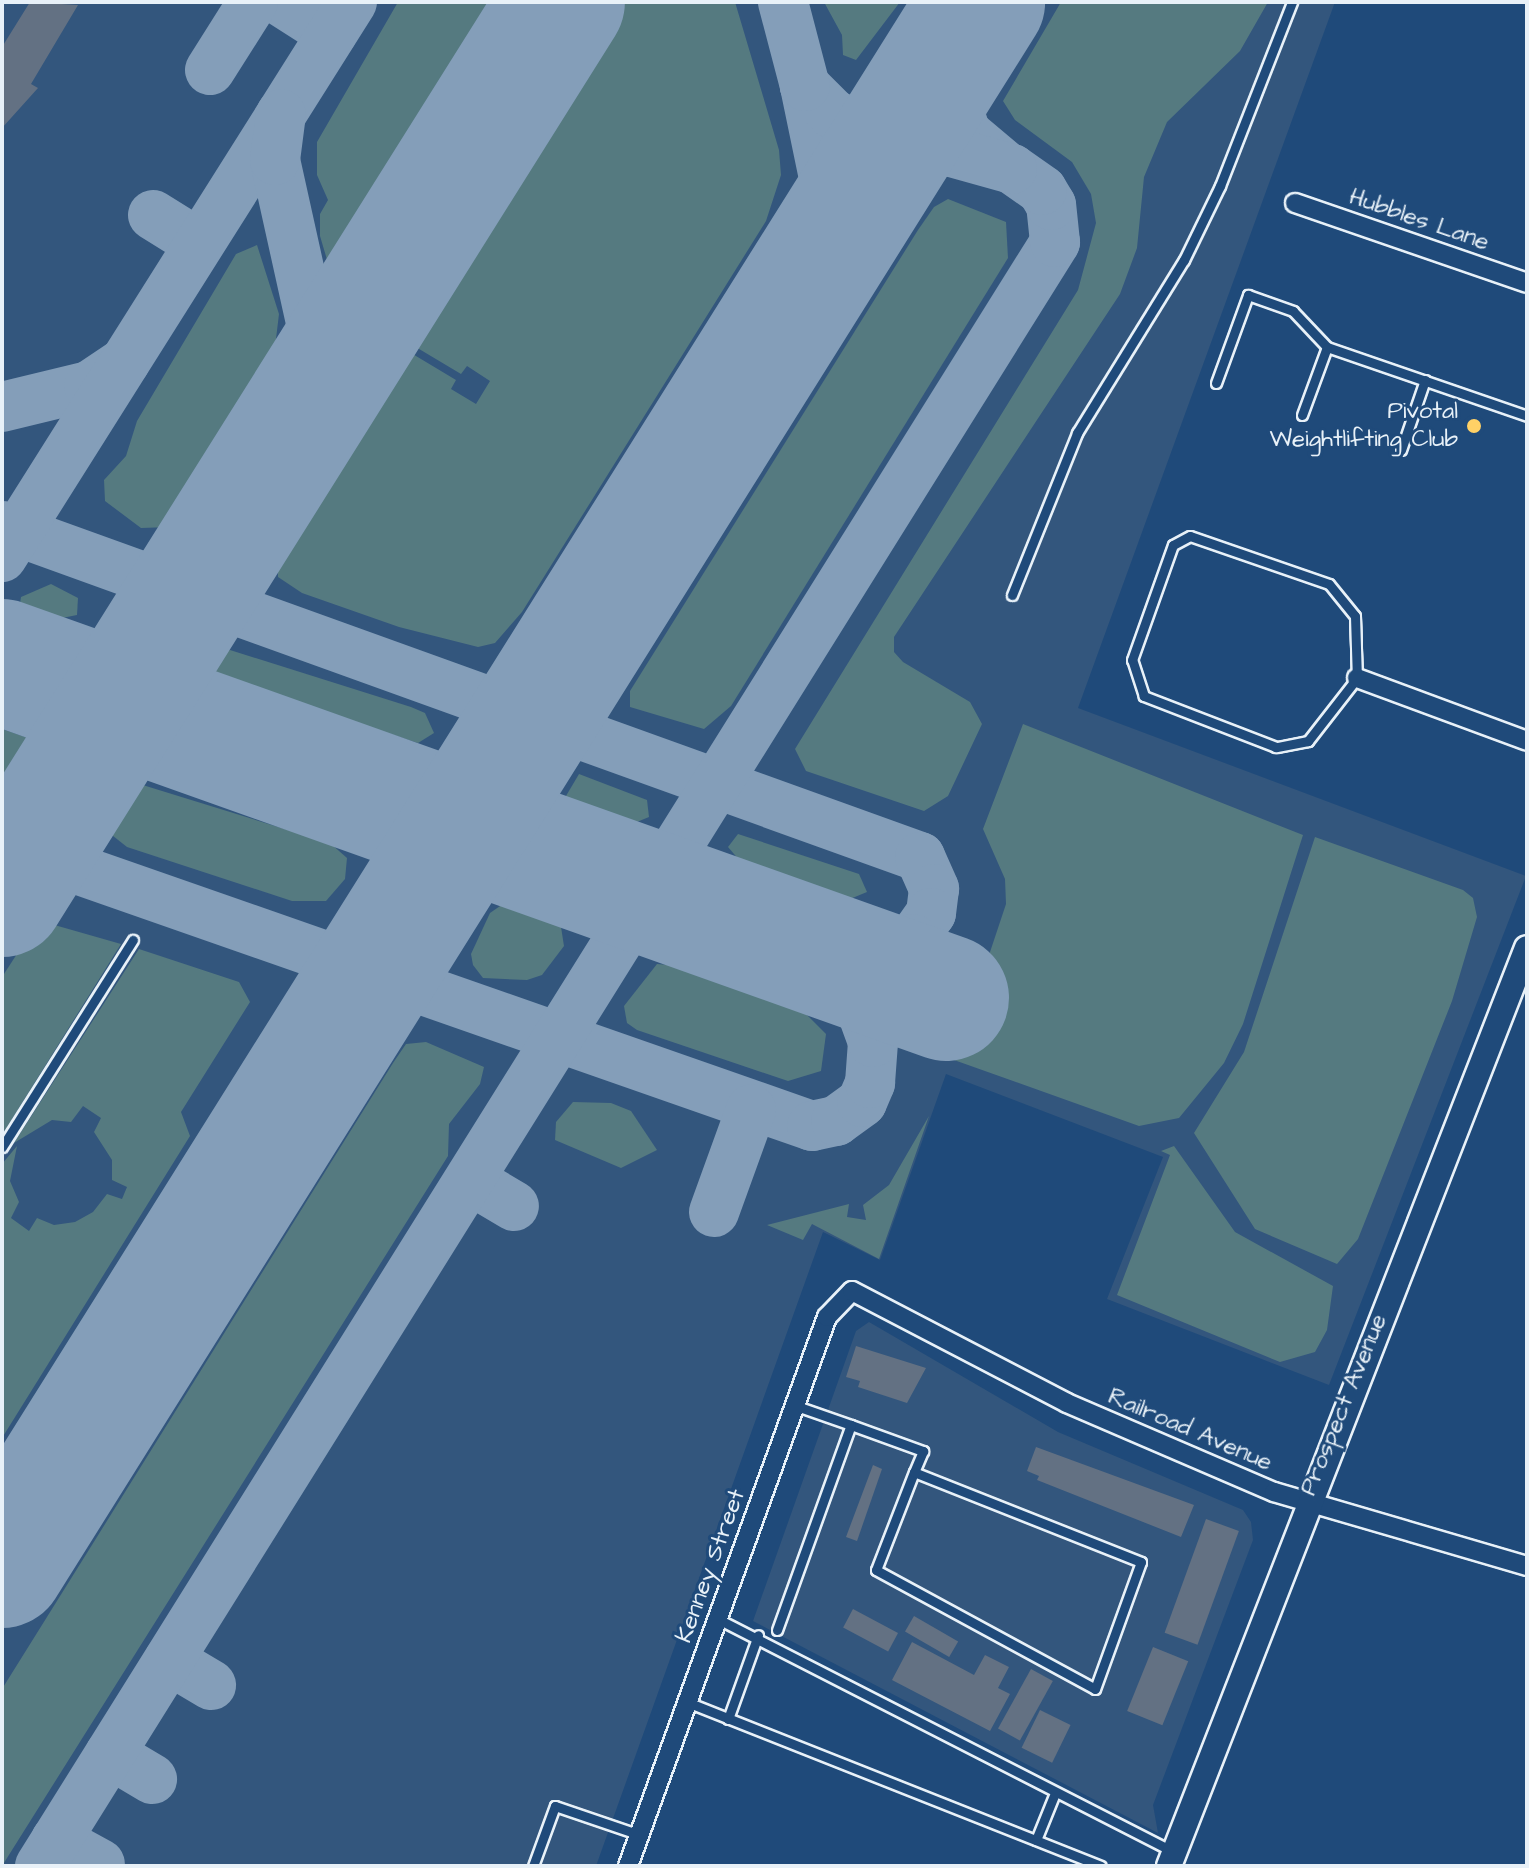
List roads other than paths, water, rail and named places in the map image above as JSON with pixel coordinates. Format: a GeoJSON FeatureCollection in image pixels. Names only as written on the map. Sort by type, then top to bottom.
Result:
{"type":"FeatureCollection","features":[{"type":"Feature","properties":{"kind":"main road","name":"Prospect Avenue"},"geometry":{"type":"LineString","coordinates":[[1172,1859],[1307,1500],[1527,948]]}},
{"type":"Feature","properties":{"kind":"street","name":"Hubbles Lane"},"geometry":{"type":"LineString","coordinates":[[1295,203],[1527,283]]}},
{"type":"Feature","properties":{"kind":"street"},"geometry":{"type":"LineString","coordinates":[[1357,678],[1527,741]]}},
{"type":"Feature","properties":{"kind":"street","name":"Railroad Avenue"},"geometry":{"type":"LineString","coordinates":[[852,1291],[1067,1403],[1274,1492],[1527,1565]]}},
{"type":"Feature","properties":{"kind":"street","name":"Kenney Street"},"geometry":{"type":"LineString","coordinates":[[628,1866],[827,1317],[852,1291]]}},
{"type":"Feature","properties":{"kind":"lane"},"geometry":{"type":"LineString","coordinates":[[1012,595],[1077,433],[1184,260],[1220,186],[1292,2]]}},
{"type":"Feature","properties":{"kind":"lane"},"geometry":{"type":"LineString","coordinates":[[1216,383],[1248,295],[1293,311],[1327,347],[1527,416]]}},
{"type":"Feature","properties":{"kind":"lane"},"geometry":{"type":"LineString","coordinates":[[1302,415],[1327,347]]}},
{"type":"Feature","properties":{"kind":"lane"},"geometry":{"type":"LineString","coordinates":[[1401,450],[1425,380]]}},
{"type":"Feature","properties":{"kind":"lane"},"geometry":{"type":"LineString","coordinates":[[1190,536],[1210,539],[1329,584],[1355,616],[1357,678],[1321,728],[1293,746],[1276,747],[1144,696],[1132,660],[1173,545],[1190,536]]}},
{"type":"Feature","properties":{"kind":"lane"},"geometry":{"type":"LineString","coordinates":[[2,1147],[133,940]]}},
{"type":"Feature","properties":{"kind":"lane"},"geometry":{"type":"LineString","coordinates":[[794,1405],[923,1451],[914,1472],[876,1570],[1095,1689],[1141,1562],[914,1472]]}},
{"type":"Feature","properties":{"kind":"lane"},"geometry":{"type":"LineString","coordinates":[[777,1630],[851,1425]]}},
{"type":"Feature","properties":{"kind":"lane"},"geometry":{"type":"LineString","coordinates":[[718,1619],[758,1635],[1172,1859]]}},
{"type":"Feature","properties":{"kind":"lane"},"geometry":{"type":"LineString","coordinates":[[728,1719],[758,1635]]}},
{"type":"Feature","properties":{"kind":"lane"},"geometry":{"type":"LineString","coordinates":[[687,1702],[1101,1866]]}},
{"type":"Feature","properties":{"kind":"lane"},"geometry":{"type":"LineString","coordinates":[[1036,1840],[1055,1793]]}},
{"type":"Feature","properties":{"kind":"lane"},"geometry":{"type":"LineString","coordinates":[[533,1866],[555,1806],[640,1835]]}},
{"type":"Feature","properties":{"kind":"place","name":"Pivotal Weightlifting Club"},"geometry":{"type":"Point","coordinates":[1474,426]}}]}
